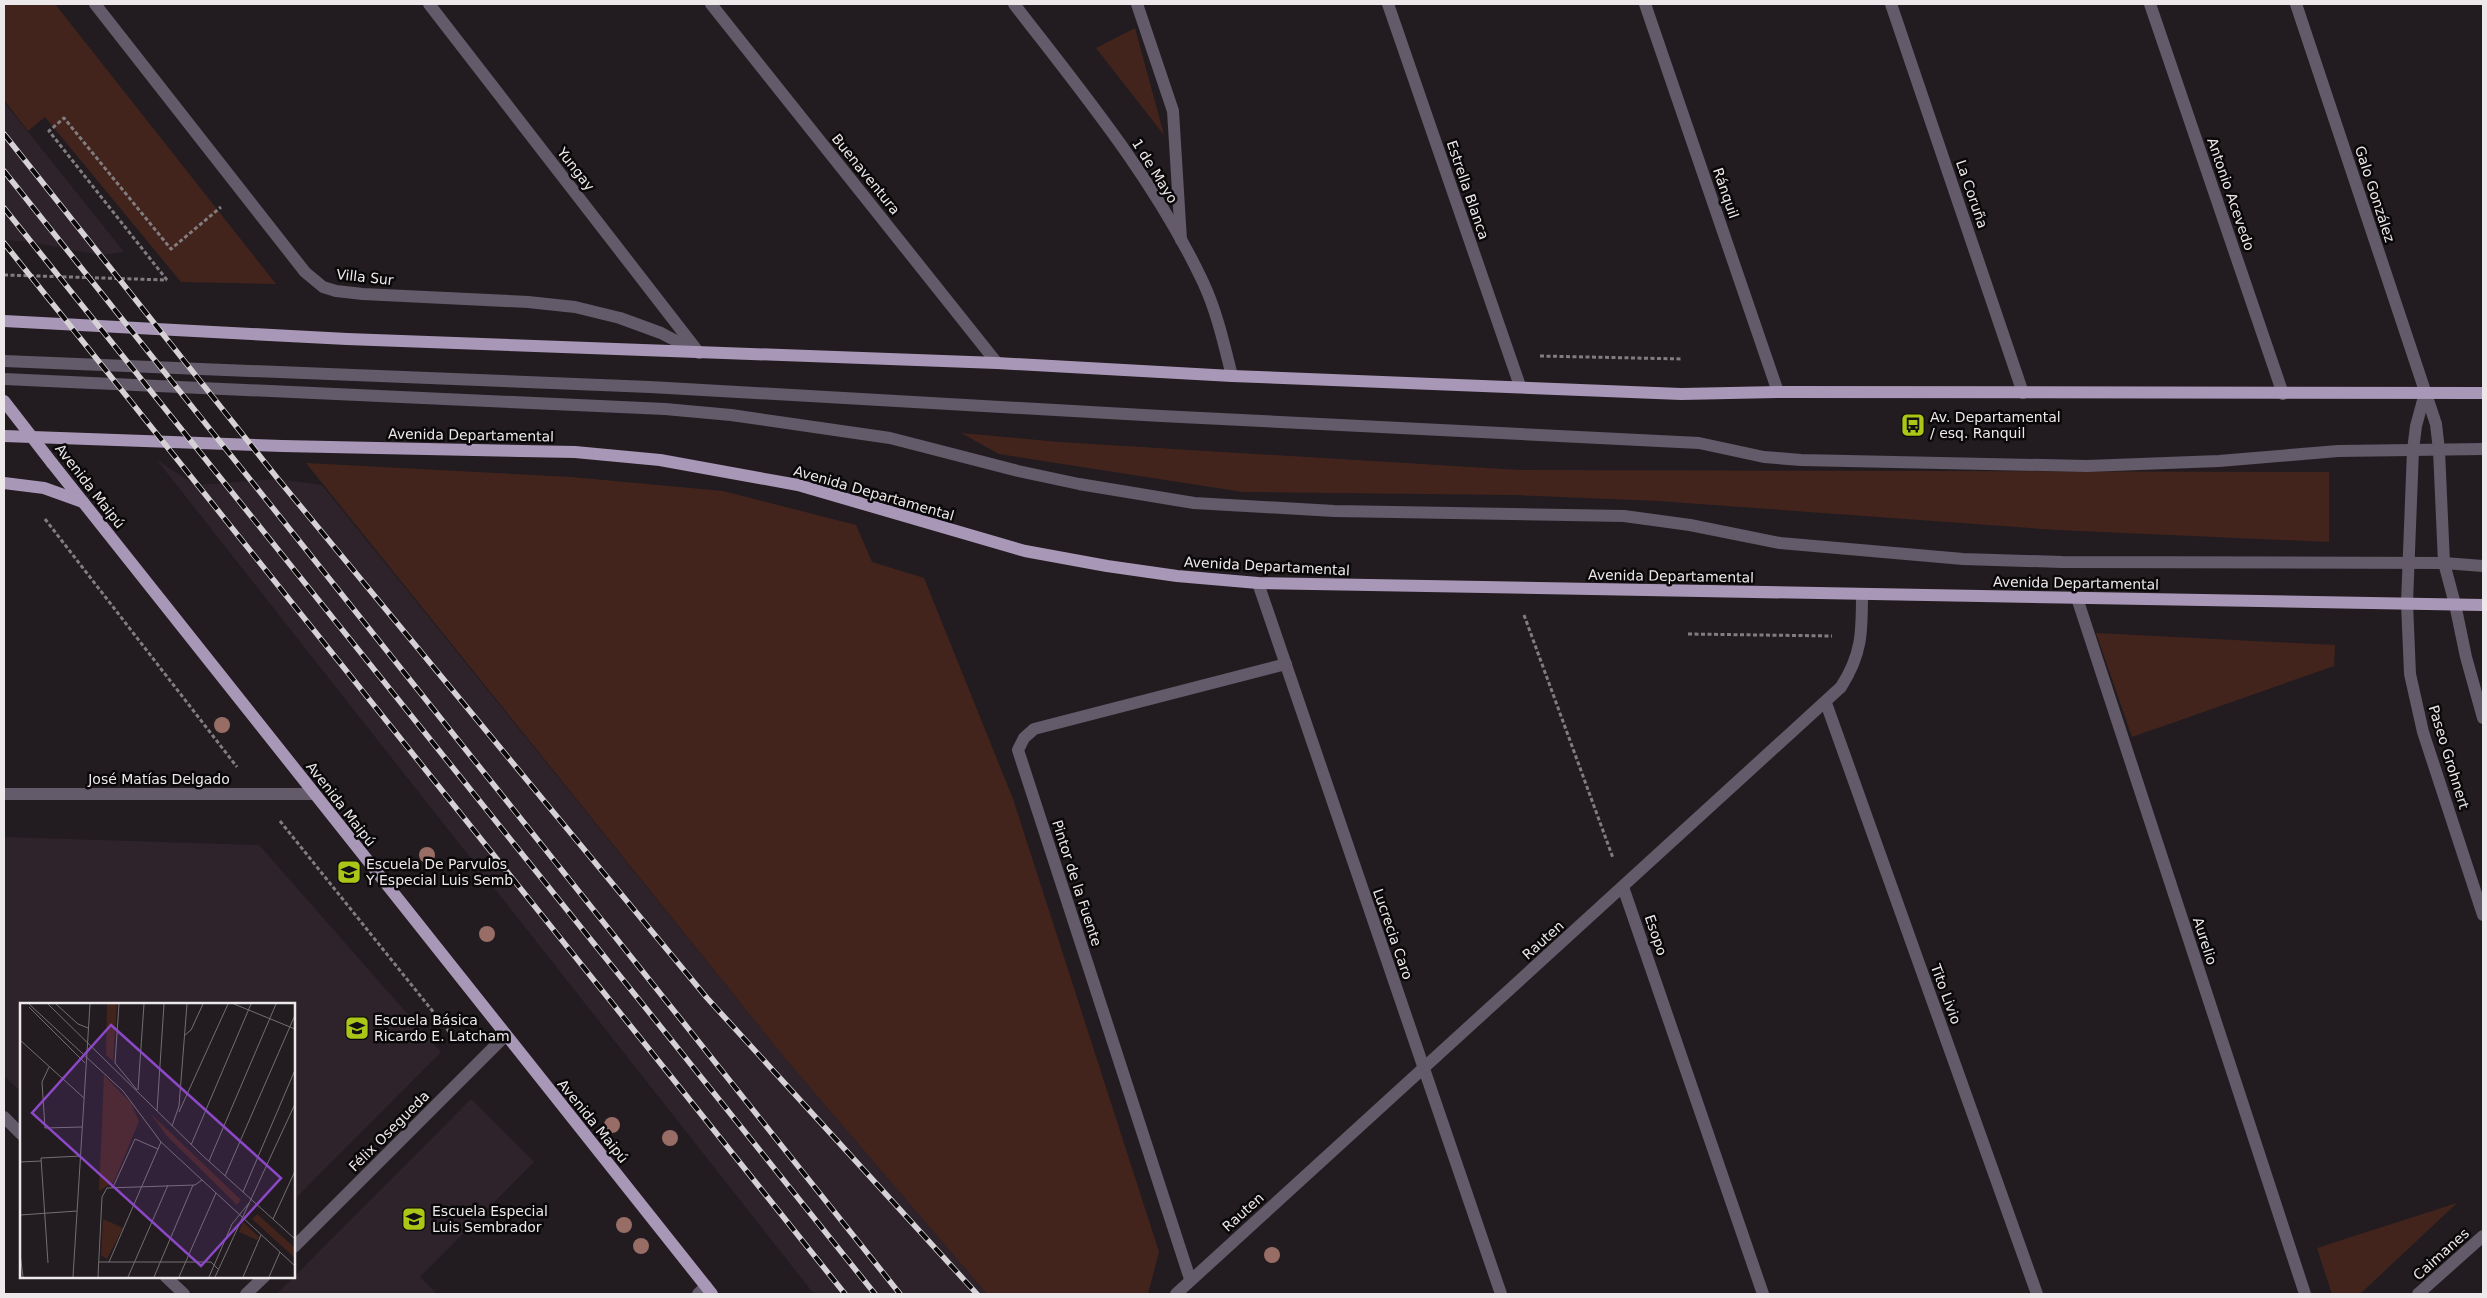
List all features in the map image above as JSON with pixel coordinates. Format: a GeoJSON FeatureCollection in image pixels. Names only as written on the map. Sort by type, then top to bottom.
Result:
{"type":"FeatureCollection","features":[{"type":"Feature","properties":{"kind":"main road"},"geometry":{"type":"LineString","coordinates":[[4,320],[356,339],[997,363],[1232,376],[1520,386],[1681,394],[1778,392],[2483,393]]}},
{"type":"Feature","properties":{"kind":"main road","name":"Avenida Maipú"},"geometry":{"type":"LineString","coordinates":[[4,402],[506,1035],[705,1292]]}},
{"type":"Feature","properties":{"kind":"main road","name":"Avenida Departamental"},"geometry":{"type":"LineString","coordinates":[[4,436],[282,446],[575,452],[660,460],[798,485],[1025,551],[1177,576],[1258,583],[2483,605]]}},
{"type":"Feature","properties":{"kind":"main road"},"geometry":{"type":"LineString","coordinates":[[4,483],[44,488],[83,502]]}},
{"type":"Feature","properties":{"kind":"street","name":"Villa Sur"},"geometry":{"type":"LineString","coordinates":[[95,4],[305,272],[323,287],[363,294],[528,302],[575,307],[636,324],[660,333],[699,353]]}},
{"type":"Feature","properties":{"kind":"street","name":"Yungay"},"geometry":{"type":"LineString","coordinates":[[429,4],[699,353]]}},
{"type":"Feature","properties":{"kind":"street","name":"Buenaventura"},"geometry":{"type":"LineString","coordinates":[[711,4],[997,363]]}},
{"type":"Feature","properties":{"kind":"street","name":"1 de Mayo"},"geometry":{"type":"LineString","coordinates":[[1014,4],[1137,167],[1181,242],[1203,282],[1220,325],[1232,376]]}},
{"type":"Feature","properties":{"kind":"street"},"geometry":{"type":"LineString","coordinates":[[1137,4],[1173,111],[1181,242]]}},
{"type":"Feature","properties":{"kind":"street","name":"Estrella Blanca"},"geometry":{"type":"LineString","coordinates":[[1388,4],[1520,386]]}},
{"type":"Feature","properties":{"kind":"street","name":"Ránquil"},"geometry":{"type":"LineString","coordinates":[[1646,4],[1778,392]]}},
{"type":"Feature","properties":{"kind":"street","name":"La Coruña"},"geometry":{"type":"LineString","coordinates":[[1892,4],[2023,393]]}},
{"type":"Feature","properties":{"kind":"street","name":"Antonio Acevedo"},"geometry":{"type":"LineString","coordinates":[[2150,4],[2283,394]]}},
{"type":"Feature","properties":{"kind":"street","name":"Galo González"},"geometry":{"type":"LineString","coordinates":[[2296,4],[2436,424],[2440,450],[2444,563],[2455,604]]}},
{"type":"Feature","properties":{"kind":"street"},"geometry":{"type":"LineString","coordinates":[[4,361],[650,386],[1190,418],[1699,442],[1764,458],[1801,460],[2087,466],[2219,461],[2338,451],[2483,449]]}},
{"type":"Feature","properties":{"kind":"street"},"geometry":{"type":"LineString","coordinates":[[4,379],[645,408],[721,414],[890,438],[1071,482],[1204,503],[1334,511],[1624,516],[1690,525],[1780,543],[1963,559],[2081,562],[2444,563],[2483,566]]}},
{"type":"Feature","properties":{"kind":"street"},"geometry":{"type":"LineString","coordinates":[[2406,603],[2413,450],[2416,426],[2426,393]]}},
{"type":"Feature","properties":{"kind":"street","name":"Lucrecia Caro"},"geometry":{"type":"LineString","coordinates":[[1258,583],[1501,1294]]}},
{"type":"Feature","properties":{"kind":"street","name":"Rauten"},"geometry":{"type":"LineString","coordinates":[[1190,1279],[1424,1069],[1841,688],[1853,669],[1862,636],[1862,594]]}},
{"type":"Feature","properties":{"kind":"street","name":"Aurelio"},"geometry":{"type":"LineString","coordinates":[[2077,598],[2305,1294]]}},
{"type":"Feature","properties":{"kind":"street","name":"Paseo Grohnert"},"geometry":{"type":"LineString","coordinates":[[2406,603],[2410,674],[2423,732],[2483,915]]}},
{"type":"Feature","properties":{"kind":"street"},"geometry":{"type":"LineString","coordinates":[[2455,604],[2466,657],[2483,718]]}},
{"type":"Feature","properties":{"kind":"street","name":"Pintor de la Fuente"},"geometry":{"type":"LineString","coordinates":[[1190,1279],[1018,750],[1024,738],[1034,729],[1286,664]]}},
{"type":"Feature","properties":{"kind":"street","name":"Tito Livio"},"geometry":{"type":"LineString","coordinates":[[1826,703],[2038,1294]]}},
{"type":"Feature","properties":{"kind":"street","name":"José Matías Delgado"},"geometry":{"type":"LineString","coordinates":[[4,794],[314,794]]}},
{"type":"Feature","properties":{"kind":"street","name":"Esopo"},"geometry":{"type":"LineString","coordinates":[[1623,887],[1763,1294]]}},
{"type":"Feature","properties":{"kind":"street","name":"Félix Osegueda"},"geometry":{"type":"LineString","coordinates":[[295,1246],[506,1035]]}},
{"type":"Feature","properties":{"kind":"street"},"geometry":{"type":"LineString","coordinates":[[4,1117],[20,1133]]}},
{"type":"Feature","properties":{"kind":"street","name":"Caimanes"},"geometry":{"type":"LineString","coordinates":[[2418,1294],[2483,1236]]}},
{"type":"Feature","properties":{"kind":"street"},"geometry":{"type":"LineString","coordinates":[[167,1278],[184,1294]]}},
{"type":"Feature","properties":{"kind":"street"},"geometry":{"type":"LineString","coordinates":[[246,1294],[263,1278]]}},
{"type":"Feature","properties":{"kind":"street"},"geometry":{"type":"LineString","coordinates":[[1176,1294],[1190,1279]]}},
{"type":"Feature","properties":{"kind":"path"},"geometry":{"type":"LineString","coordinates":[[4,274],[167,280],[49,131],[64,118],[171,249],[241,190]]}},
{"type":"Feature","properties":{"kind":"path"},"geometry":{"type":"LineString","coordinates":[[1509,355],[1683,359]]}},
{"type":"Feature","properties":{"kind":"path"},"geometry":{"type":"LineString","coordinates":[[1514,588],[1623,887]]}},
{"type":"Feature","properties":{"kind":"path"},"geometry":{"type":"LineString","coordinates":[[1688,634],[1862,636]]}},
{"type":"Feature","properties":{"kind":"shaded area"},"geometry":{"type":"Polygon","coordinates":[[[4,4],[55,4],[276,284],[181,282],[45,117],[28,131],[4,100],[4,4]]]}},
{"type":"Feature","properties":{"kind":"shaded area"},"geometry":{"type":"Polygon","coordinates":[[[1135,28],[1164,135],[1096,48],[1135,28]]]}},
{"type":"Feature","properties":{"kind":"shaded area"},"geometry":{"type":"Polygon","coordinates":[[[4,102],[124,252],[100,255],[31,242],[4,240],[4,102]]]}},
{"type":"Feature","properties":{"kind":"shaded area"},"geometry":{"type":"Polygon","coordinates":[[[961,433],[1059,442],[1520,470],[2329,472],[2329,542],[2057,530],[1658,501],[1514,495],[1243,492],[999,454],[961,433]]]}},
{"type":"Feature","properties":{"kind":"shaded area"},"geometry":{"type":"Polygon","coordinates":[[[157,460],[195,485],[278,479],[322,485],[784,1057],[987,1294],[814,1294],[157,460]]]}},
{"type":"Feature","properties":{"kind":"shaded area"},"geometry":{"type":"Polygon","coordinates":[[[306,463],[571,477],[723,491],[856,525],[872,562],[924,578],[1013,799],[1159,1252],[1148,1294],[987,1294],[784,1057],[306,463]]]}},
{"type":"Feature","properties":{"kind":"shaded area"},"geometry":{"type":"Polygon","coordinates":[[[2096,633],[2335,645],[2334,666],[2132,737],[2096,633]]]}},
{"type":"Feature","properties":{"kind":"shaded area","name":"Escuela Básica Ricardo E. Latcham"},"geometry":{"type":"Polygon","coordinates":[[[4,837],[259,845],[441,1052],[295,1199],[295,1003],[20,1003],[20,1091],[4,1076],[4,837]]]}},
{"type":"Feature","properties":{"kind":"shaded area","name":"Escuela Especial Luis Sembrador"},"geometry":{"type":"Polygon","coordinates":[[[471,1099],[534,1162],[420,1277],[437,1294],[277,1294],[471,1099]]]}},
{"type":"Feature","properties":{"kind":"shaded area"},"geometry":{"type":"Polygon","coordinates":[[[2457,1203],[2360,1294],[2332,1294],[2317,1248],[2457,1203]]]}},
{"type":"Feature","properties":{"kind":"railway"},"geometry":{"type":"LineString","coordinates":[[4,134],[278,479],[707,998],[977,1294]]}},
{"type":"Feature","properties":{"kind":"railway"},"geometry":{"type":"LineString","coordinates":[[4,171],[900,1294]]}},
{"type":"Feature","properties":{"kind":"railway"},"geometry":{"type":"LineString","coordinates":[[4,208],[875,1294]]}},
{"type":"Feature","properties":{"kind":"railway"},"geometry":{"type":"LineString","coordinates":[[4,243],[845,1294]]}},
{"type":"Feature","properties":{"kind":"place","name":"Av. Departamental / esq. Ranquil"},"geometry":{"type":"Point","coordinates":[1913,425]}},
{"type":"Feature","properties":{"kind":"place","name":"Escuela De Parvulos Y Especial Luis Semb"},"geometry":{"type":"Point","coordinates":[349,872]}},
{"type":"Feature","properties":{"kind":"place","name":"Escuela Básica Ricardo E. Latcham"},"geometry":{"type":"Point","coordinates":[357,1028]}},
{"type":"Feature","properties":{"kind":"place","name":"Escuela Especial Luis Sembrador"},"geometry":{"type":"Point","coordinates":[414,1219]}}]}
